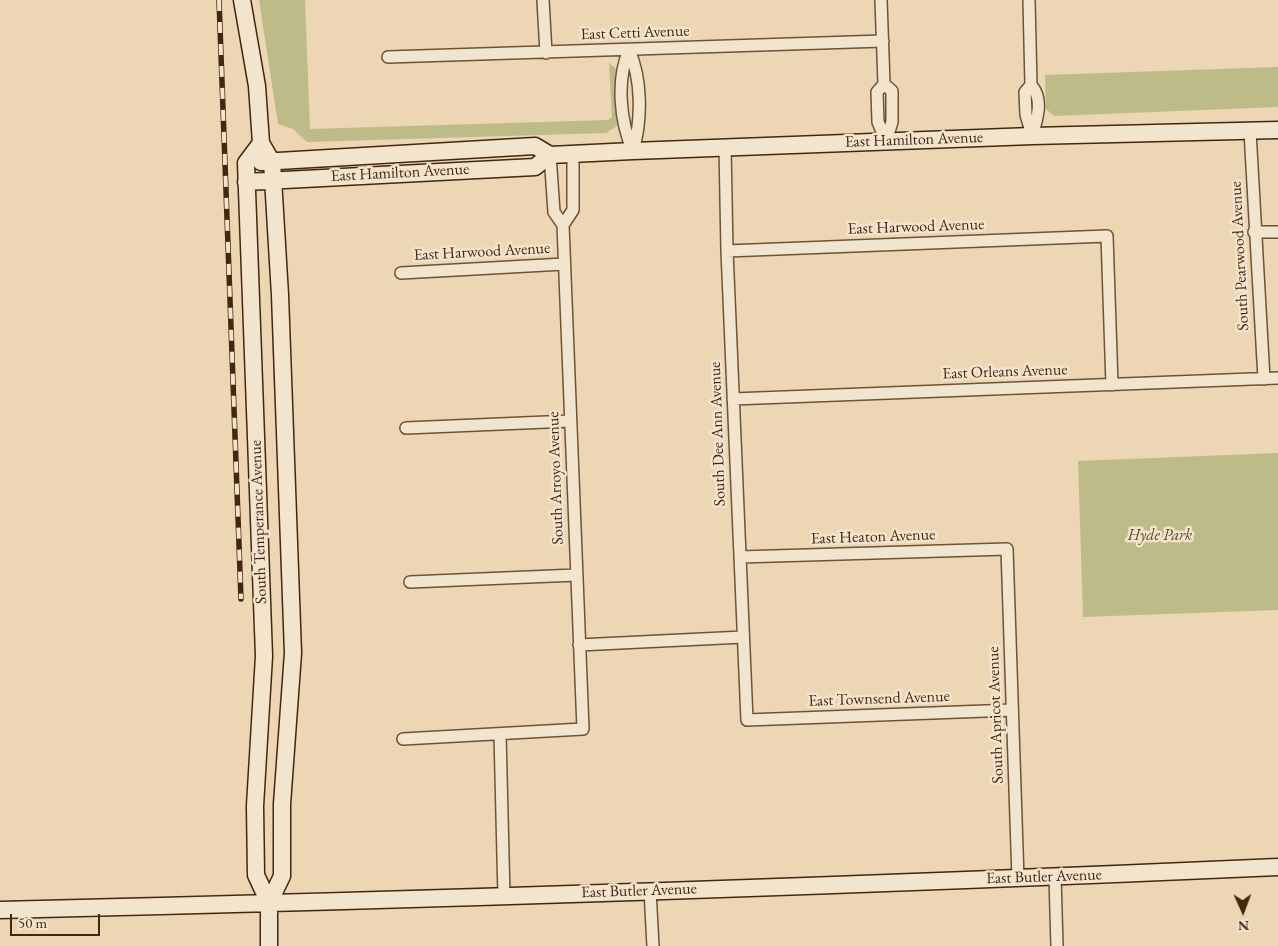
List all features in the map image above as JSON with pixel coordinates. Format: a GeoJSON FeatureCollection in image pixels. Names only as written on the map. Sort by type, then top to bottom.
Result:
{"type":"FeatureCollection","features":[{"type":"Feature","properties":{"kind":"street","name":"South Temperance Avenue"},"geometry":{"type":"LineString","coordinates":[[242,0],[257,86],[261,143],[272,162],[293,653],[282,804],[282,876],[269,903]]}},
{"type":"Feature","properties":{"kind":"street"},"geometry":{"type":"LineString","coordinates":[[543,0],[546,53]]}},
{"type":"Feature","properties":{"kind":"street"},"geometry":{"type":"LineString","coordinates":[[881,0],[884,84],[892,92],[892,122],[886,141]]}},
{"type":"Feature","properties":{"kind":"street"},"geometry":{"type":"LineString","coordinates":[[1029,0],[1031,85],[1037,92],[1039,114],[1032,136]]}},
{"type":"Feature","properties":{"kind":"street","name":"East Cetti Avenue"},"geometry":{"type":"LineString","coordinates":[[388,57],[883,41]]}},
{"type":"Feature","properties":{"kind":"street"},"geometry":{"type":"LineString","coordinates":[[629,50],[636,67],[639,122],[639,131],[633,151],[624,131],[622,67],[629,50]]}},
{"type":"Feature","properties":{"kind":"street","name":"East Hamilton Avenue"},"geometry":{"type":"LineString","coordinates":[[246,182],[273,179],[535,167],[550,156],[573,154],[1032,136],[1278,130]]}},
{"type":"Feature","properties":{"kind":"street","name":"South Pearwood Avenue"},"geometry":{"type":"LineString","coordinates":[[1250,131],[1254,232],[1264,379]]}},
{"type":"Feature","properties":{"kind":"street"},"geometry":{"type":"LineString","coordinates":[[246,163],[261,143]]}},
{"type":"Feature","properties":{"kind":"street","name":"East Hamilton Avenue"},"geometry":{"type":"LineString","coordinates":[[246,163],[535,146],[550,156]]}},
{"type":"Feature","properties":{"kind":"street","name":"South Dee Ann Avenue"},"geometry":{"type":"LineString","coordinates":[[725,147],[727,251],[746,720]]}},
{"type":"Feature","properties":{"kind":"street","name":"South Arroyo Avenue"},"geometry":{"type":"LineString","coordinates":[[563,225],[573,210],[573,154]]}},
{"type":"Feature","properties":{"kind":"street","name":"South Arroyo Avenue"},"geometry":{"type":"LineString","coordinates":[[500,734],[583,729],[563,225],[554,212],[550,156]]}},
{"type":"Feature","properties":{"kind":"street","name":"South Temperance Avenue"},"geometry":{"type":"LineString","coordinates":[[246,163],[264,656],[254,806],[256,875],[269,903],[269,946]]}},
{"type":"Feature","properties":{"kind":"street"},"geometry":{"type":"LineString","coordinates":[[1254,232],[1278,232]]}},
{"type":"Feature","properties":{"kind":"street","name":"East Harwood Avenue"},"geometry":{"type":"LineString","coordinates":[[727,251],[1107,236],[1112,385]]}},
{"type":"Feature","properties":{"kind":"street","name":"East Harwood Avenue"},"geometry":{"type":"LineString","coordinates":[[401,273],[564,264]]}},
{"type":"Feature","properties":{"kind":"street","name":"East Orleans Avenue"},"geometry":{"type":"LineString","coordinates":[[733,399],[1278,378]]}},
{"type":"Feature","properties":{"kind":"street"},"geometry":{"type":"LineString","coordinates":[[406,428],[570,421]]}},
{"type":"Feature","properties":{"kind":"street","name":"East Heaton Avenue"},"geometry":{"type":"LineString","coordinates":[[740,557],[1007,549]]}},
{"type":"Feature","properties":{"kind":"street","name":"South Apricot Avenue"},"geometry":{"type":"LineString","coordinates":[[1007,549],[1018,879]]}},
{"type":"Feature","properties":{"kind":"street"},"geometry":{"type":"LineString","coordinates":[[410,582],[576,575]]}},
{"type":"Feature","properties":{"kind":"street"},"geometry":{"type":"LineString","coordinates":[[579,644],[743,637]]}},
{"type":"Feature","properties":{"kind":"street","name":"East Townsend Avenue"},"geometry":{"type":"LineString","coordinates":[[746,720],[1012,710]]}},
{"type":"Feature","properties":{"kind":"street"},"geometry":{"type":"LineString","coordinates":[[403,739],[500,734],[504,897]]}},
{"type":"Feature","properties":{"kind":"street","name":"East Butler Avenue"},"geometry":{"type":"LineString","coordinates":[[0,910],[504,897],[650,890],[1018,879],[1278,867]]}},
{"type":"Feature","properties":{"kind":"street"},"geometry":{"type":"LineString","coordinates":[[1055,877],[1057,946]]}},
{"type":"Feature","properties":{"kind":"street"},"geometry":{"type":"LineString","coordinates":[[650,890],[653,946]]}},
{"type":"Feature","properties":{"kind":"green space"},"geometry":{"type":"Polygon","coordinates":[[[259,0],[305,0],[310,129],[608,120],[612,117],[609,63],[616,69],[617,126],[606,133],[307,142],[293,129],[278,124],[259,0]]]}},
{"type":"Feature","properties":{"kind":"green space"},"geometry":{"type":"Polygon","coordinates":[[[1278,67],[1278,107],[1054,116],[1046,109],[1045,75],[1278,67]]]}},
{"type":"Feature","properties":{"kind":"green space","name":"Hyde Park"},"geometry":{"type":"Polygon","coordinates":[[[1278,453],[1278,610],[1083,617],[1078,461],[1278,453]]]}},
{"type":"Feature","properties":{"kind":"railway"},"geometry":{"type":"LineString","coordinates":[[219,0],[241,599]]}}]}
